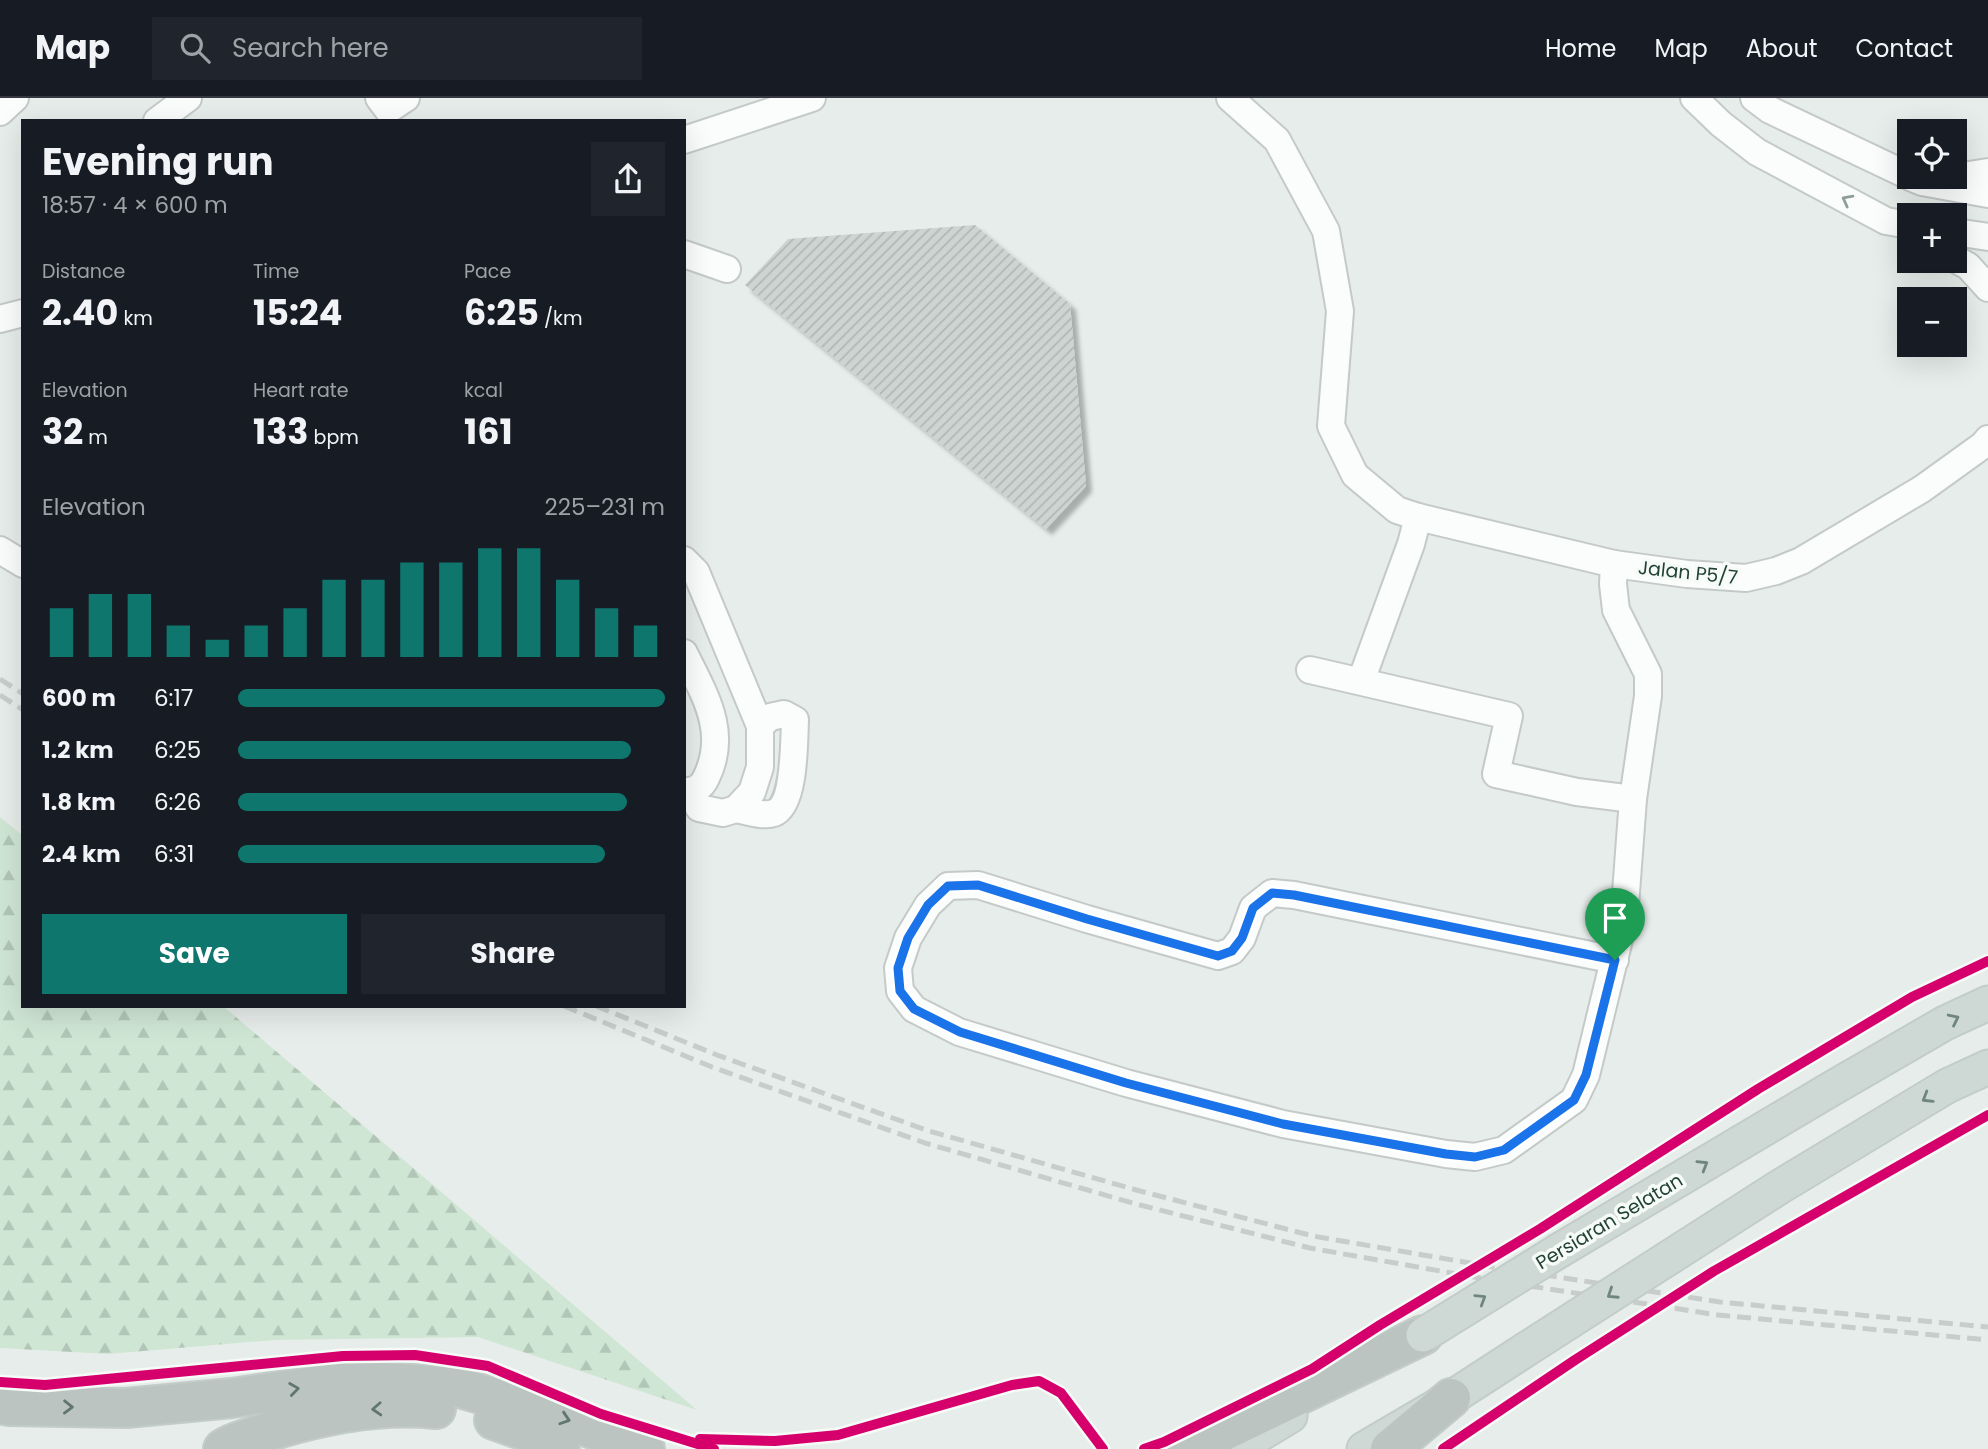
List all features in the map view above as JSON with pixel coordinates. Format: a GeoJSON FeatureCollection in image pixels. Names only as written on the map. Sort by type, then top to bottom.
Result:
{"type":"FeatureCollection","features":[{"type":"Feature","properties":{"kind":"highway"},"geometry":{"type":"LineString","coordinates":[[1187,1449],[1423,1335]]}},
{"type":"Feature","properties":{"kind":"highway"},"geometry":{"type":"LineString","coordinates":[[0,1405],[127,1408],[232,1398],[356,1380],[445,1386],[457,1387],[569,1420],[645,1449]]}},
{"type":"Feature","properties":{"kind":"highway"},"geometry":{"type":"LineString","coordinates":[[1390,1449],[1451,1398]]}},
{"type":"Feature","properties":{"kind":"highway"},"geometry":{"type":"LineString","coordinates":[[223,1449],[281,1427],[353,1410],[411,1407],[474,1413],[531,1433],[559,1449]]}},
{"type":"Feature","properties":{"kind":"main road","name":"Persiaran Selatan"},"geometry":{"type":"LineString","coordinates":[[1235,1449],[1830,1089],[1945,1023],[1988,1003]]}},
{"type":"Feature","properties":{"kind":"main road"},"geometry":{"type":"LineString","coordinates":[[1364,1449],[1451,1398],[1781,1186],[1947,1086],[1988,1067]]}},
{"type":"Feature","properties":{"kind":"street"},"geometry":{"type":"LineString","coordinates":[[0,112],[15,98]]}},
{"type":"Feature","properties":{"kind":"street"},"geometry":{"type":"LineString","coordinates":[[160,119],[188,98]]}},
{"type":"Feature","properties":{"kind":"street"},"geometry":{"type":"LineString","coordinates":[[379,98],[388,110],[407,98]]}},
{"type":"Feature","properties":{"kind":"street"},"geometry":{"type":"LineString","coordinates":[[686,138],[812,98]]}},
{"type":"Feature","properties":{"kind":"street"},"geometry":{"type":"LineString","coordinates":[[1230,98],[1277,141],[1326,231],[1340,311],[1331,426],[1355,475],[1407,514],[1410,544],[1361,681]]}},
{"type":"Feature","properties":{"kind":"street"},"geometry":{"type":"LineString","coordinates":[[1694,98],[1721,124],[1757,152],[1897,224]]}},
{"type":"Feature","properties":{"kind":"street"},"geometry":{"type":"LineString","coordinates":[[1754,98],[1770,110],[1897,170]]}},
{"type":"Feature","properties":{"kind":"street"},"geometry":{"type":"LineString","coordinates":[[1967,174],[1988,172]]}},
{"type":"Feature","properties":{"kind":"street"},"geometry":{"type":"LineString","coordinates":[[1965,189],[1988,194]]}},
{"type":"Feature","properties":{"kind":"street"},"geometry":{"type":"LineString","coordinates":[[1967,234],[1988,237]]}},
{"type":"Feature","properties":{"kind":"street"},"geometry":{"type":"LineString","coordinates":[[686,255],[727,269]]}},
{"type":"Feature","properties":{"kind":"street"},"geometry":{"type":"LineString","coordinates":[[1967,265],[1988,288]]}},
{"type":"Feature","properties":{"kind":"street"},"geometry":{"type":"LineString","coordinates":[[0,319],[21,314]]}},
{"type":"Feature","properties":{"kind":"street","name":"Jalan P5/7"},"geometry":{"type":"LineString","coordinates":[[1407,514],[1614,564],[1687,574],[1746,578],[1776,571],[1801,561],[1922,489],[1986,444]]}},
{"type":"Feature","properties":{"kind":"street"},"geometry":{"type":"LineString","coordinates":[[0,550],[21,563]]}},
{"type":"Feature","properties":{"kind":"street"},"geometry":{"type":"LineString","coordinates":[[686,562],[696,572],[760,726],[760,767],[752,792],[736,809]]}},
{"type":"Feature","properties":{"kind":"street"},"geometry":{"type":"LineString","coordinates":[[1614,564],[1616,611],[1648,674],[1648,696],[1633,799],[1624,919],[1615,960],[1586,1075],[1574,1100],[1504,1150],[1475,1157],[1446,1154],[1283,1124],[1126,1083],[960,1032],[914,1009],[900,991],[898,968],[908,938],[928,905],[948,886],[978,885],[1218,956],[1232,951],[1242,938],[1253,908],[1272,893],[1294,895],[1615,960]]}},
{"type":"Feature","properties":{"kind":"street"},"geometry":{"type":"LineString","coordinates":[[686,657],[711,708],[716,746],[709,772],[702,785],[687,792],[699,808],[723,813],[736,809],[764,815],[775,813],[784,805],[790,785],[795,720],[784,714],[770,718],[760,726]]}},
{"type":"Feature","properties":{"kind":"street"},"geometry":{"type":"LineString","coordinates":[[1310,670],[1509,716],[1496,774],[1577,792],[1633,799]]}},
{"type":"Feature","properties":{"kind":"green space"},"geometry":{"type":"Polygon","coordinates":[[[0,817],[21,834],[21,1008],[225,1008],[697,1410],[478,1337],[274,1340],[108,1354],[0,1348],[0,817]]]}},
{"type":"Feature","properties":{"kind":"building"},"geometry":{"type":"Polygon","coordinates":[[[975,225],[1070,304],[1086,486],[1046,529],[745,285],[788,239],[975,225]]]}},
{"type":"Feature","properties":{"kind":"railway"},"geometry":{"type":"LineString","coordinates":[[0,679],[21,693]]}},
{"type":"Feature","properties":{"kind":"railway"},"geometry":{"type":"LineString","coordinates":[[0,695],[21,709]]}},
{"type":"Feature","properties":{"kind":"railway"},"geometry":{"type":"LineString","coordinates":[[569,1008],[712,1067],[925,1143],[1136,1204],[1310,1248],[1497,1281],[1718,1315],[1988,1340]]}},
{"type":"Feature","properties":{"kind":"railway"},"geometry":{"type":"LineString","coordinates":[[601,1008],[717,1055],[929,1131],[1140,1191],[1313,1236],[1720,1302],[1988,1327]]}},
{"type":"Feature","properties":{"kind":"cycle path"},"geometry":{"type":"LineString","coordinates":[[1144,1449],[1164,1442],[1312,1369],[1540,1229],[1758,1089],[1912,997],[1988,961]]}},
{"type":"Feature","properties":{"kind":"cycle path"},"geometry":{"type":"LineString","coordinates":[[1443,1449],[1714,1271],[1988,1115]]}},
{"type":"Feature","properties":{"kind":"cycle path"},"geometry":{"type":"LineString","coordinates":[[0,1382],[45,1385],[343,1356],[415,1355],[488,1366],[601,1414],[714,1449]]}},
{"type":"Feature","properties":{"kind":"cycle path"},"geometry":{"type":"LineString","coordinates":[[700,1439],[775,1441],[838,1435],[1012,1385],[1039,1381],[1061,1393],[1103,1449]]}},
{"type":"Feature","properties":{"kind":"route"},"geometry":{"type":"LineString","coordinates":[[978,885],[1218,956],[1232,951],[1242,938],[1253,908],[1272,893],[1294,895],[1615,960],[1586,1075],[1574,1100],[1504,1150],[1475,1157],[1283,1124],[1126,1083],[960,1032],[914,1009],[900,991],[898,968],[908,938],[928,905],[948,886],[978,885]]}}]}
